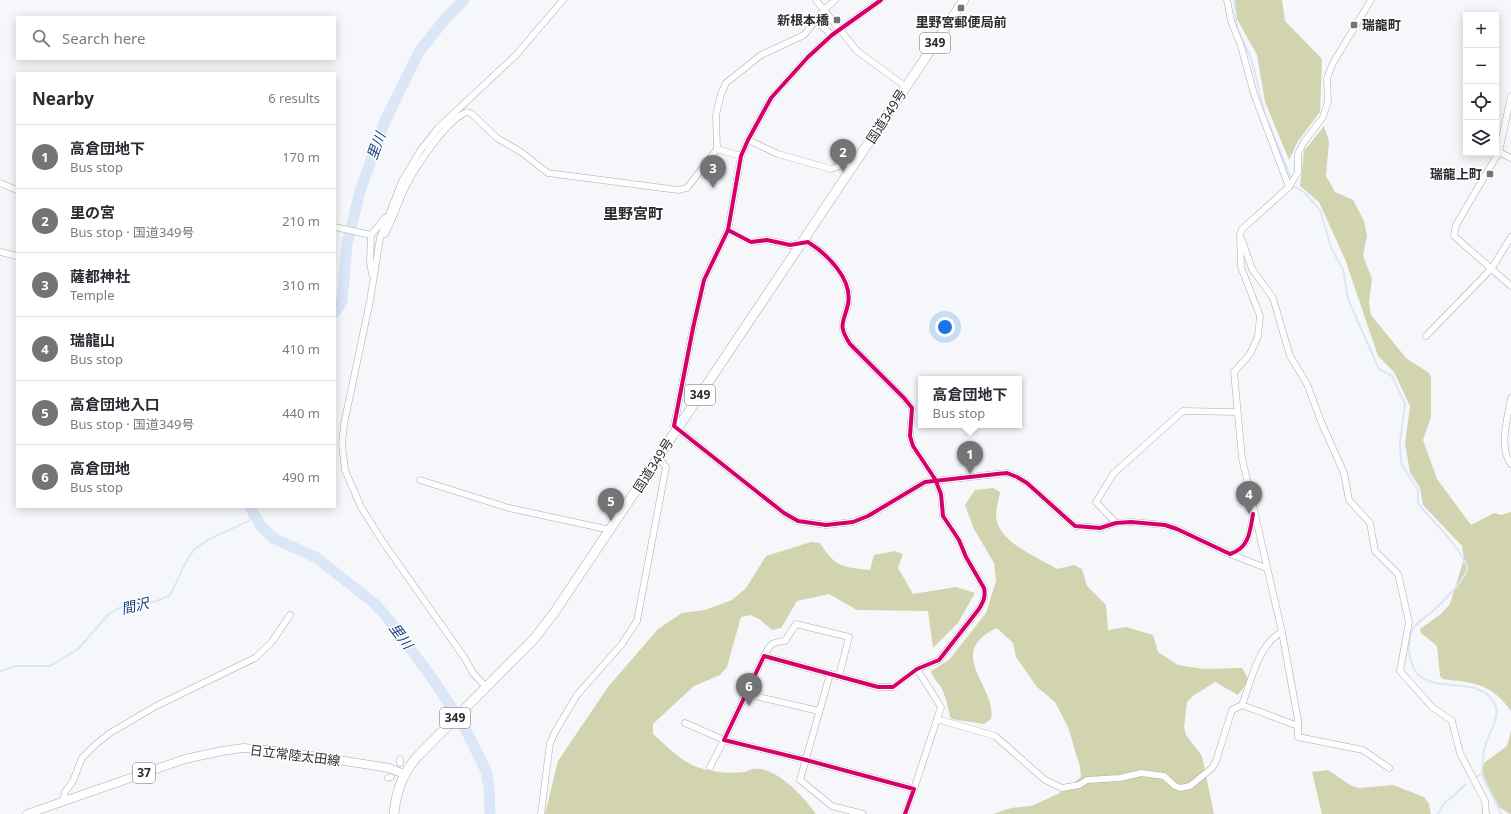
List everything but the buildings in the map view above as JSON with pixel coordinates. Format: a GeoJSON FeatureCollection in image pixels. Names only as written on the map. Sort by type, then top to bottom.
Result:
{"type":"FeatureCollection","features":[{"type":"Feature","properties":{"kind":"highway","name":"国道349号"},"geometry":{"type":"LineString","coordinates":[[394,814],[398,792],[404,774],[416,758],[542,629],[964,0]]}},
{"type":"Feature","properties":{"kind":"main road","name":"日立常陸太田線"},"geometry":{"type":"LineString","coordinates":[[31,813],[192,757],[229,750],[264,749],[389,768],[404,774]]}},
{"type":"Feature","properties":{"kind":"street"},"geometry":{"type":"LineString","coordinates":[[484,690],[464,658],[383,542],[361,507],[345,470],[343,450],[344,424],[380,241],[388,215],[402,181],[412,164],[440,125],[516,55],[563,0]]}},
{"type":"Feature","properties":{"kind":"street"},"geometry":{"type":"LineString","coordinates":[[816,0],[839,30],[857,50],[905,86]]}},
{"type":"Feature","properties":{"kind":"street"},"geometry":{"type":"LineString","coordinates":[[440,125],[467,112],[472,114],[497,138],[521,152],[548,173],[678,190],[687,188],[717,149],[716,115],[721,94],[726,83],[761,55],[804,35],[824,10],[835,0]]}},
{"type":"Feature","properties":{"kind":"street"},"geometry":{"type":"LineString","coordinates":[[881,0],[832,34],[808,57],[771,98],[748,140],[741,156],[728,230],[704,280],[674,426],[784,513],[798,521],[826,525],[853,522],[868,516],[925,482],[936,479],[1007,474],[1017,477],[1027,483],[1075,526],[1100,528],[1116,523],[1131,522],[1165,525],[1177,529],[1230,554],[1266,568]]}},
{"type":"Feature","properties":{"kind":"street"},"geometry":{"type":"LineString","coordinates":[[1228,0],[1231,21],[1241,46],[1254,94],[1289,187]]}},
{"type":"Feature","properties":{"kind":"street"},"geometry":{"type":"LineString","coordinates":[[1371,0],[1333,63],[1327,78],[1328,101],[1323,117],[1304,142],[1298,154],[1298,172],[1289,187],[1242,229],[1240,235],[1241,267],[1260,316],[1258,336],[1250,354],[1234,372],[1236,412],[1242,458],[1253,514],[1282,632],[1298,726],[1298,737],[1362,750],[1389,768]]}},
{"type":"Feature","properties":{"kind":"street"},"geometry":{"type":"LineString","coordinates":[[816,21],[832,34]]}},
{"type":"Feature","properties":{"kind":"street"},"geometry":{"type":"LineString","coordinates":[[1511,96],[1499,152],[1511,158]]}},
{"type":"Feature","properties":{"kind":"street"},"geometry":{"type":"LineString","coordinates":[[380,241],[415,171],[438,138],[461,115]]}},
{"type":"Feature","properties":{"kind":"street"},"geometry":{"type":"LineString","coordinates":[[748,140],[778,154],[831,169],[857,160]]}},
{"type":"Feature","properties":{"kind":"street"},"geometry":{"type":"LineString","coordinates":[[717,149],[741,156]]}},
{"type":"Feature","properties":{"kind":"street"},"geometry":{"type":"LineString","coordinates":[[1497,156],[1454,231],[1454,236],[1511,286]]}},
{"type":"Feature","properties":{"kind":"street"},"geometry":{"type":"LineString","coordinates":[[0,183],[16,190]]}},
{"type":"Feature","properties":{"kind":"street"},"geometry":{"type":"LineString","coordinates":[[373,279],[370,262],[369,234],[388,215]]}},
{"type":"Feature","properties":{"kind":"street"},"geometry":{"type":"LineString","coordinates":[[336,228],[369,234]]}},
{"type":"Feature","properties":{"kind":"street"},"geometry":{"type":"LineString","coordinates":[[728,230],[751,242],[767,240],[790,245],[808,242],[821,251],[843,277],[848,288],[849,298],[841,327],[844,335],[850,344],[904,398],[912,408],[910,436],[916,450],[936,479],[941,494],[943,516],[959,540],[966,557],[984,588],[985,594],[984,602],[939,660],[917,669],[893,687],[886,688],[764,656]]}},
{"type":"Feature","properties":{"kind":"street"},"geometry":{"type":"LineString","coordinates":[[1240,235],[1252,269],[1273,298],[1290,356],[1307,384],[1322,424],[1344,473],[1349,500],[1370,523],[1375,551],[1398,574],[1408,622],[1400,671],[1432,707],[1452,721],[1460,753],[1485,801],[1486,814]]}},
{"type":"Feature","properties":{"kind":"street"},"geometry":{"type":"LineString","coordinates":[[1426,336],[1492,268],[1511,237]]}},
{"type":"Feature","properties":{"kind":"street"},"geometry":{"type":"LineString","coordinates":[[0,252],[16,256]]}},
{"type":"Feature","properties":{"kind":"street"},"geometry":{"type":"LineString","coordinates":[[1511,398],[1505,446],[1506,456],[1511,464]]}},
{"type":"Feature","properties":{"kind":"street"},"geometry":{"type":"LineString","coordinates":[[1116,523],[1096,502],[1114,473],[1183,411],[1236,412]]}},
{"type":"Feature","properties":{"kind":"street"},"geometry":{"type":"LineString","coordinates":[[541,814],[550,743],[555,732],[577,695],[622,644],[637,621],[666,467],[658,457]]}},
{"type":"Feature","properties":{"kind":"street"},"geometry":{"type":"LineString","coordinates":[[420,480],[509,508],[606,529],[609,531]]}},
{"type":"Feature","properties":{"kind":"street"},"geometry":{"type":"LineString","coordinates":[[1230,554],[1242,548],[1248,541],[1253,514]]}},
{"type":"Feature","properties":{"kind":"street"},"geometry":{"type":"LineString","coordinates":[[63,801],[64,792],[73,781],[82,758],[96,744],[110,733],[156,706],[255,658],[271,643],[290,615]]}},
{"type":"Feature","properties":{"kind":"street"},"geometry":{"type":"LineString","coordinates":[[710,767],[769,645],[773,642],[785,641],[796,624],[849,637],[839,676]]}},
{"type":"Feature","properties":{"kind":"street"},"geometry":{"type":"LineString","coordinates":[[1242,706],[1261,656],[1272,637],[1282,632]]}},
{"type":"Feature","properties":{"kind":"street"},"geometry":{"type":"LineString","coordinates":[[905,814],[941,707],[917,669]]}},
{"type":"Feature","properties":{"kind":"street"},"geometry":{"type":"LineString","coordinates":[[830,674],[800,780],[832,806],[863,814]]}},
{"type":"Feature","properties":{"kind":"street"},"geometry":{"type":"LineString","coordinates":[[746,694],[819,711]]}},
{"type":"Feature","properties":{"kind":"street"},"geometry":{"type":"LineString","coordinates":[[937,719],[996,736],[1045,780],[1062,788],[1079,785],[1087,780],[1120,778],[1140,773],[1164,776],[1175,786],[1180,788],[1190,786],[1212,768],[1232,710],[1242,706],[1298,726]]}},
{"type":"Feature","properties":{"kind":"street"},"geometry":{"type":"LineString","coordinates":[[685,723],[724,740],[914,789]]}},
{"type":"Feature","properties":{"kind":"green space"},"geometry":{"type":"Polygon","coordinates":[[[1235,0],[1282,0],[1285,21],[1322,59],[1320,112],[1298,141],[1289,160],[1265,102],[1257,55],[1237,19],[1235,0]]]}},
{"type":"Feature","properties":{"kind":"green space"},"geometry":{"type":"Polygon","coordinates":[[[1324,126],[1329,141],[1326,176],[1335,192],[1353,200],[1364,221],[1367,235],[1363,256],[1372,279],[1369,302],[1371,315],[1406,358],[1429,373],[1431,377],[1431,417],[1423,440],[1437,479],[1471,525],[1494,513],[1501,515],[1511,512],[1511,711],[1496,695],[1482,686],[1443,679],[1440,676],[1437,646],[1421,633],[1420,629],[1441,614],[1450,604],[1464,559],[1462,546],[1423,505],[1420,488],[1410,472],[1405,444],[1410,406],[1394,372],[1378,356],[1345,259],[1319,202],[1300,186],[1304,151],[1324,126]]]}},
{"type":"Feature","properties":{"kind":"green space"},"geometry":{"type":"Polygon","coordinates":[[[993,488],[1000,492],[996,516],[998,525],[1003,534],[1020,548],[1057,569],[1074,565],[1082,569],[1087,586],[1106,605],[1108,630],[1126,627],[1153,635],[1158,652],[1178,665],[1204,669],[1242,668],[1249,680],[1238,695],[1215,682],[1193,696],[1187,702],[1184,727],[1186,735],[1202,756],[1214,814],[993,814],[1011,808],[1031,806],[1058,794],[1081,777],[1080,767],[1068,727],[1055,702],[1037,687],[1016,657],[1013,643],[997,628],[982,638],[974,648],[973,660],[976,671],[991,707],[991,719],[984,724],[951,719],[943,691],[931,671],[949,660],[986,613],[996,581],[994,563],[974,529],[965,505],[975,490],[993,488]]]}},
{"type":"Feature","properties":{"kind":"green space"},"geometry":{"type":"Polygon","coordinates":[[[811,542],[820,543],[830,557],[840,564],[860,569],[870,570],[874,555],[895,551],[903,554],[898,568],[913,594],[956,587],[975,593],[958,623],[933,648],[928,611],[857,610],[829,594],[797,601],[781,628],[772,630],[759,619],[750,615],[741,617],[727,667],[720,675],[694,686],[653,724],[653,734],[685,761],[703,769],[721,772],[733,773],[763,769],[789,784],[816,814],[545,814],[558,761],[608,687],[658,629],[682,613],[705,610],[732,600],[746,588],[766,556],[811,542]]]}},
{"type":"Feature","properties":{"kind":"green space"},"geometry":{"type":"Polygon","coordinates":[[[1511,730],[1510,814],[1496,805],[1481,771],[1484,763],[1507,746],[1511,730]]]}},
{"type":"Feature","properties":{"kind":"green space"},"geometry":{"type":"Polygon","coordinates":[[[1328,770],[1350,785],[1359,788],[1393,785],[1424,797],[1429,804],[1431,814],[1322,814],[1312,772],[1328,770]]]}},
{"type":"Feature","properties":{"kind":"waterway","name":"里川"},"geometry":{"type":"LineString","coordinates":[[336,311],[342,302],[347,244],[360,191],[385,121],[419,52],[445,19],[464,0]]}},
{"type":"Feature","properties":{"kind":"waterway"},"geometry":{"type":"LineString","coordinates":[[1234,0],[1237,28],[1251,58],[1265,114],[1291,178]]}},
{"type":"Feature","properties":{"kind":"waterway"},"geometry":{"type":"LineString","coordinates":[[1293,186],[1305,193],[1320,210],[1332,250],[1343,269],[1348,299],[1379,369],[1392,376],[1405,404],[1400,442],[1401,463],[1418,490],[1418,503],[1451,541],[1467,566],[1464,576],[1454,589],[1431,613],[1415,626],[1410,636],[1409,649],[1413,666],[1420,676],[1430,682],[1480,690],[1491,698],[1495,704],[1497,711],[1496,717],[1485,744],[1482,772],[1485,782],[1501,814]]}},
{"type":"Feature","properties":{"kind":"waterway","name":"里川"},"geometry":{"type":"LineString","coordinates":[[251,508],[261,526],[273,538],[317,558],[375,604],[385,615],[432,678],[465,728],[486,771],[489,787],[490,814]]}},
{"type":"Feature","properties":{"kind":"waterway","name":"間沢"},"geometry":{"type":"LineString","coordinates":[[0,671],[16,666],[50,666],[78,649],[109,614],[119,608],[157,601],[170,595],[188,559],[196,548],[212,538],[255,517]]}},
{"type":"Feature","properties":{"kind":"waterway"},"geometry":{"type":"LineString","coordinates":[[1475,778],[1482,773]]}},
{"type":"Feature","properties":{"kind":"waterway"},"geometry":{"type":"LineString","coordinates":[[1438,814],[1443,805],[1466,784]]}},
{"type":"Feature","properties":{"kind":"cycle path"},"geometry":{"type":"LineString","coordinates":[[881,0],[832,35],[808,57],[771,98],[748,140],[741,156],[728,230],[704,280],[674,426],[784,513],[798,521],[826,525],[853,522],[868,516],[925,482],[1007,473],[1027,483],[1075,526],[1100,528],[1116,523],[1131,522],[1165,525],[1177,529],[1230,554],[1241,548],[1248,538],[1253,514]]}},
{"type":"Feature","properties":{"kind":"cycle path"},"geometry":{"type":"LineString","coordinates":[[728,230],[751,242],[767,240],[790,245],[808,242],[823,253],[837,268],[847,285],[848,304],[843,324],[846,337],[850,344],[904,398],[912,408],[910,436],[913,446],[935,479],[941,494],[943,516],[959,540],[966,557],[984,588],[985,594],[979,609],[939,660],[917,669],[893,687],[878,687],[764,656],[724,740],[914,789],[905,814]]}},
{"type":"Feature","properties":{"kind":"place","name":"里野宮郵便局前"},"geometry":{"type":"Point","coordinates":[961,8]}},
{"type":"Feature","properties":{"kind":"place","name":"新根本橋"},"geometry":{"type":"Point","coordinates":[837,20]}},
{"type":"Feature","properties":{"kind":"place","name":"瑞龍町"},"geometry":{"type":"Point","coordinates":[1354,25]}},
{"type":"Feature","properties":{"kind":"place","name":"里の宮"},"geometry":{"type":"Point","coordinates":[843,172]}},
{"type":"Feature","properties":{"kind":"place","name":"瑞龍上町"},"geometry":{"type":"Point","coordinates":[1490,174]}},
{"type":"Feature","properties":{"kind":"place","name":"薩都神社"},"geometry":{"type":"Point","coordinates":[713,188]}},
{"type":"Feature","properties":{"kind":"place","name":"高倉団地下"},"geometry":{"type":"Point","coordinates":[970,474]}},
{"type":"Feature","properties":{"kind":"place","name":"瑞龍山"},"geometry":{"type":"Point","coordinates":[1249,514]}},
{"type":"Feature","properties":{"kind":"place","name":"高倉団地入口"},"geometry":{"type":"Point","coordinates":[611,521]}},
{"type":"Feature","properties":{"kind":"place","name":"高倉団地"},"geometry":{"type":"Point","coordinates":[749,706]}},
{"type":"Feature","properties":{"kind":"district","name":"里野宮町"},"geometry":{"type":"Point","coordinates":[633,214]}}]}
